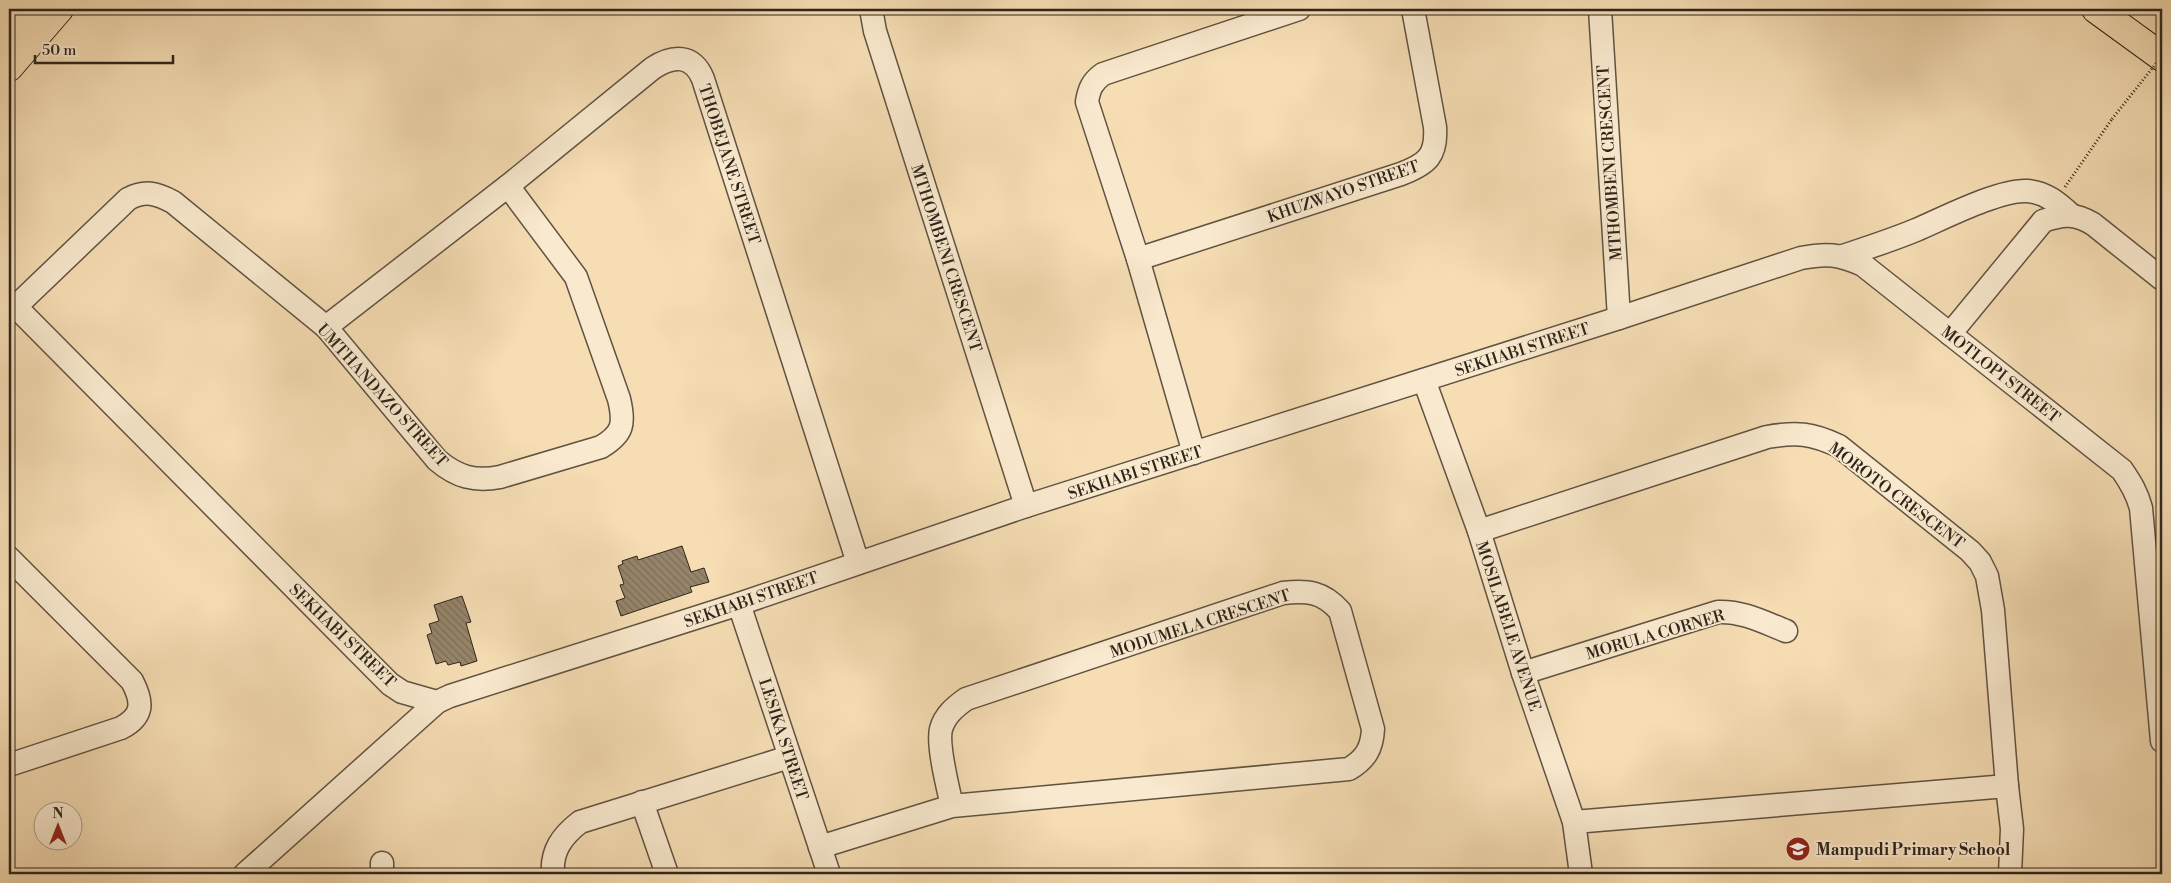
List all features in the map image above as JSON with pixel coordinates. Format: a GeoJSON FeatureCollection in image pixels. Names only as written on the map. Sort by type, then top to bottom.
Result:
{"type":"FeatureCollection","features":[{"type":"Feature","properties":{"kind":"main road"},"geometry":{"type":"LineString","coordinates":[[9,33],[36,9]]}},
{"type":"Feature","properties":{"kind":"main road"},"geometry":{"type":"LineString","coordinates":[[9,67],[59,9]]}},
{"type":"Feature","properties":{"kind":"main road"},"geometry":{"type":"LineString","coordinates":[[2096,9],[2162,57]]}},
{"type":"Feature","properties":{"kind":"main road"},"geometry":{"type":"LineString","coordinates":[[2109,9],[2162,52]]}},
{"type":"Feature","properties":{"kind":"street","name":"MTHOMBENI CRESCENT"},"geometry":{"type":"LineString","coordinates":[[871,9],[874,31],[1026,506]]}},
{"type":"Feature","properties":{"kind":"street"},"geometry":{"type":"LineString","coordinates":[[1194,453],[1138,259],[1087,102],[1088,91],[1093,82],[1103,74],[1299,9]]}},
{"type":"Feature","properties":{"kind":"street","name":"KHUZWAYO STREET"},"geometry":{"type":"LineString","coordinates":[[1138,259],[1401,174],[1425,163],[1432,153],[1436,139],[1431,100],[1413,9]]}},
{"type":"Feature","properties":{"kind":"street","name":"MTHOMBENI CRESCENT"},"geometry":{"type":"LineString","coordinates":[[1600,9],[1619,318]]}},
{"type":"Feature","properties":{"kind":"street","name":"THOBEJANE STREET"},"geometry":{"type":"LineString","coordinates":[[326,327],[508,186],[659,64],[665,60],[689,61],[699,68],[858,562]]}},
{"type":"Feature","properties":{"kind":"street","name":"UMTHANDAZO STREET"},"geometry":{"type":"LineString","coordinates":[[12,310],[128,199],[138,194],[149,192],[172,202],[326,327],[437,460],[457,474],[470,478],[485,480],[500,477],[601,446],[619,434],[622,425],[622,412],[576,277],[508,186]]}},
{"type":"Feature","properties":{"kind":"street"},"geometry":{"type":"LineString","coordinates":[[1843,256],[1914,231],[1973,206],[2016,192],[2036,192],[2093,224],[2162,279]]}},
{"type":"Feature","properties":{"kind":"street"},"geometry":{"type":"LineString","coordinates":[[1950,334],[2043,221],[2063,208]]}},
{"type":"Feature","properties":{"kind":"street","name":"MOTLOPI STREET"},"geometry":{"type":"LineString","coordinates":[[1619,318],[1801,258],[1830,254],[1843,256],[1863,265],[2122,470],[2138,495],[2154,563],[2162,735]]}},
{"type":"Feature","properties":{"kind":"street","name":"SEKHABI STREET"},"geometry":{"type":"LineString","coordinates":[[12,310],[390,684],[402,692],[437,702],[450,696],[739,604],[1026,506],[1619,318]]}},
{"type":"Feature","properties":{"kind":"street","name":"MOSILABELE AVENUE"},"geometry":{"type":"LineString","coordinates":[[1424,380],[1479,530],[1523,673],[1574,822],[1581,874]]}},
{"type":"Feature","properties":{"kind":"street","name":"MOROTO CRESCENT"},"geometry":{"type":"LineString","coordinates":[[1479,530],[1767,437],[1800,433],[1819,437],[1839,446],[1957,539],[1980,562],[1987,576],[1993,610],[2012,830],[2010,874]]}},
{"type":"Feature","properties":{"kind":"street"},"geometry":{"type":"LineString","coordinates":[[9,558],[132,681],[139,695],[140,707],[137,715],[130,723],[121,728],[9,765]]}},
{"type":"Feature","properties":{"kind":"street","name":"MODUMELA CRESCENT"},"geometry":{"type":"LineString","coordinates":[[820,847],[952,806],[1349,769],[1360,763],[1368,754],[1372,743],[1373,729],[1340,611],[1331,600],[1318,594],[1303,591],[1283,593],[966,700],[954,708],[941,729],[940,742],[952,806]]}},
{"type":"Feature","properties":{"kind":"street","name":"LESIKA STREET"},"geometry":{"type":"LineString","coordinates":[[739,604],[829,874]]}},
{"type":"Feature","properties":{"kind":"street","name":"MORULA CORNER"},"geometry":{"type":"LineString","coordinates":[[1523,673],[1718,612],[1746,615],[1786,631]]}},
{"type":"Feature","properties":{"kind":"street"},"geometry":{"type":"LineString","coordinates":[[245,874],[437,702]]}},
{"type":"Feature","properties":{"kind":"street"},"geometry":{"type":"LineString","coordinates":[[553,874],[556,850],[562,838],[580,822],[789,757]]}},
{"type":"Feature","properties":{"kind":"street"},"geometry":{"type":"LineString","coordinates":[[1574,822],[2007,786]]}},
{"type":"Feature","properties":{"kind":"street"},"geometry":{"type":"LineString","coordinates":[[642,802],[666,874]]}},
{"type":"Feature","properties":{"kind":"path"},"geometry":{"type":"LineString","coordinates":[[2063,208],[2112,119],[2162,57]]}},
{"type":"Feature","properties":{"kind":"building"},"geometry":{"type":"Polygon","coordinates":[[[682,546],[691,572],[704,568],[709,582],[690,587],[692,592],[621,616],[616,601],[625,598],[620,585],[624,584],[618,566],[623,564],[622,561],[637,556],[638,560],[682,546]]]}},
{"type":"Feature","properties":{"kind":"building"},"geometry":{"type":"Polygon","coordinates":[[[462,596],[471,622],[466,623],[477,661],[461,666],[460,662],[448,665],[446,661],[436,664],[427,635],[432,633],[429,624],[439,621],[434,605],[462,596]]]}},
{"type":"Feature","properties":{"kind":"place","name":"Mampudi Primary School"},"geometry":{"type":"Point","coordinates":[1798,849]}}]}
